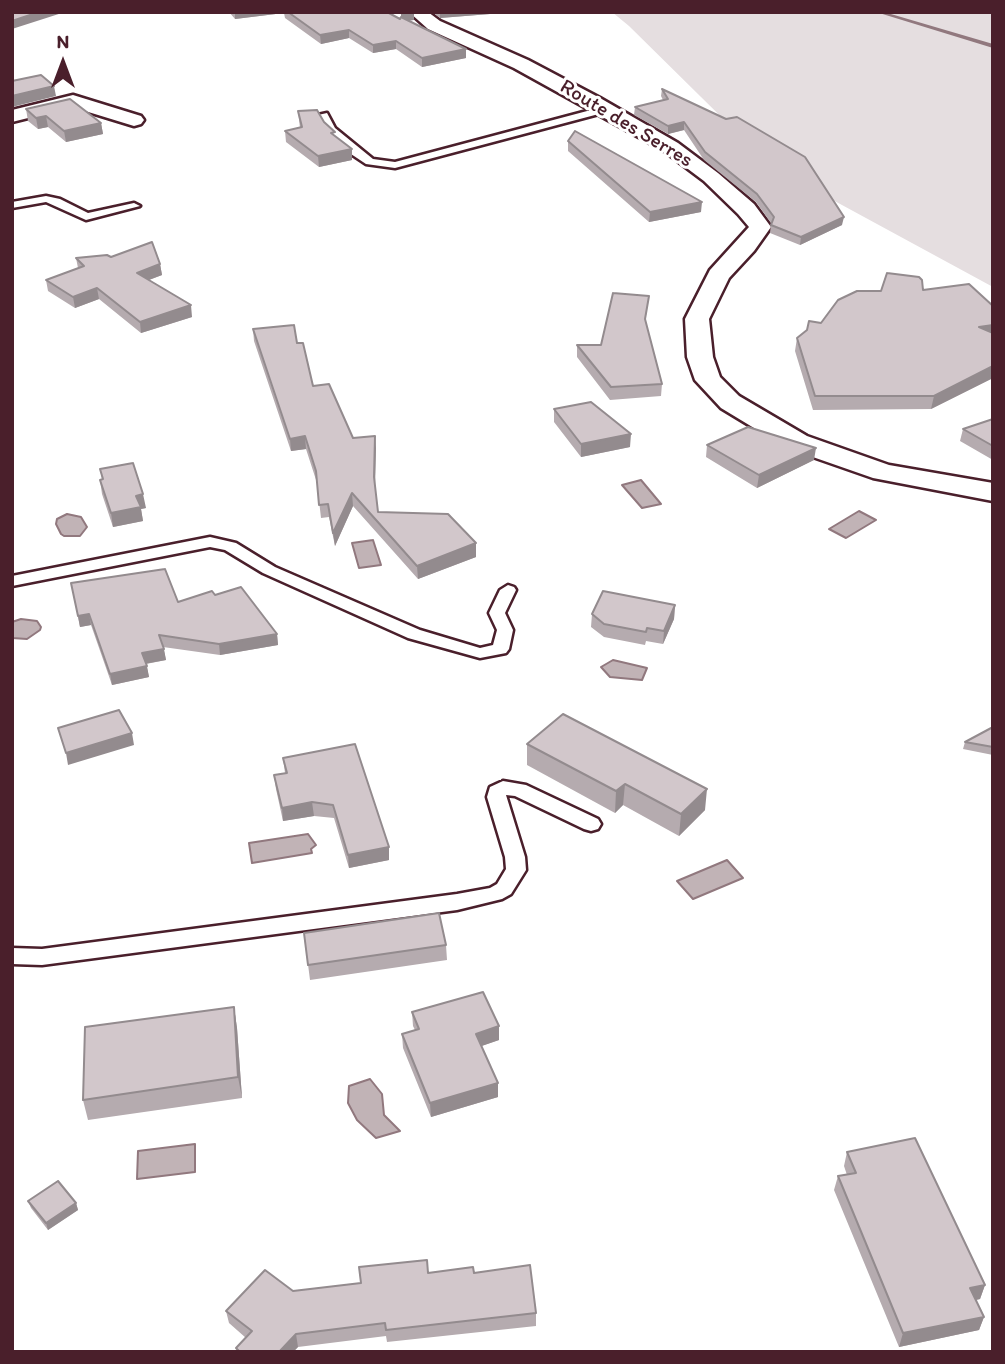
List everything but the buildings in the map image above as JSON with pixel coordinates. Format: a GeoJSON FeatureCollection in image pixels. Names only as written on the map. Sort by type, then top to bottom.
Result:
{"type":"FeatureCollection","features":[{"type":"Feature","properties":{"kind":"street","name":"Route des Serres"},"geometry":{"type":"LineString","coordinates":[[416,12],[434,25],[521,64],[671,147],[711,177],[746,209],[760,228],[718,275],[697,318],[700,357],[708,380],[723,394],[797,442],[883,472],[993,492]]}},
{"type":"Feature","properties":{"kind":"street"},"geometry":{"type":"LineString","coordinates":[[12,116],[73,101],[134,120]]}},
{"type":"Feature","properties":{"kind":"lane"},"geometry":{"type":"LineString","coordinates":[[323,115],[331,130],[355,152],[370,162],[395,165],[606,109]]}},
{"type":"Feature","properties":{"kind":"lane"},"geometry":{"type":"LineString","coordinates":[[12,205],[46,199],[56,201],[86,218],[134,206]]}},
{"type":"Feature","properties":{"kind":"lane"},"geometry":{"type":"LineString","coordinates":[[12,581],[210,542],[230,546],[269,570],[414,634],[480,653],[500,649],[505,630],[497,613],[508,590]]}},
{"type":"Feature","properties":{"kind":"lane"},"geometry":{"type":"LineString","coordinates":[[12,956],[42,957],[457,902],[495,894],[512,880],[516,870],[515,858],[496,797],[497,792],[503,788],[519,790],[591,824]]}},
{"type":"Feature","properties":{"kind":"shaded area"},"geometry":{"type":"Polygon","coordinates":[[[612,12],[993,12],[993,287],[772,167],[612,12]]]}},
{"type":"Feature","properties":{"kind":"shaded area"},"geometry":{"type":"Polygon","coordinates":[[[641,480],[661,504],[642,508],[622,485],[641,480]]]}},
{"type":"Feature","properties":{"kind":"shaded area"},"geometry":{"type":"Polygon","coordinates":[[[859,511],[876,520],[846,538],[829,529],[859,511]]]}},
{"type":"Feature","properties":{"kind":"shaded area"},"geometry":{"type":"Polygon","coordinates":[[[67,514],[81,517],[87,527],[80,536],[61,534],[56,524],[57,519],[67,514]]]}},
{"type":"Feature","properties":{"kind":"shaded area"},"geometry":{"type":"Polygon","coordinates":[[[373,540],[381,565],[359,568],[352,543],[373,540]]]}},
{"type":"Feature","properties":{"kind":"shaded area"},"geometry":{"type":"Polygon","coordinates":[[[21,619],[37,621],[40,630],[27,639],[12,638],[12,622],[21,619]]]}},
{"type":"Feature","properties":{"kind":"shaded area"},"geometry":{"type":"Polygon","coordinates":[[[613,660],[647,668],[642,680],[610,677],[601,667],[613,660]]]}},
{"type":"Feature","properties":{"kind":"shaded area"},"geometry":{"type":"Polygon","coordinates":[[[308,834],[316,845],[311,849],[312,853],[252,863],[249,843],[308,834]]]}},
{"type":"Feature","properties":{"kind":"shaded area"},"geometry":{"type":"Polygon","coordinates":[[[727,860],[743,878],[693,899],[677,881],[727,860]]]}},
{"type":"Feature","properties":{"kind":"shaded area"},"geometry":{"type":"Polygon","coordinates":[[[370,1079],[382,1094],[384,1115],[400,1131],[376,1138],[357,1120],[348,1103],[349,1086],[370,1079]]]}},
{"type":"Feature","properties":{"kind":"shaded area"},"geometry":{"type":"Polygon","coordinates":[[[195,1144],[195,1172],[137,1179],[138,1151],[195,1144]]]}},
{"type":"Feature","properties":{"kind":"waterway"},"geometry":{"type":"LineString","coordinates":[[878,12],[993,46]]}}]}
